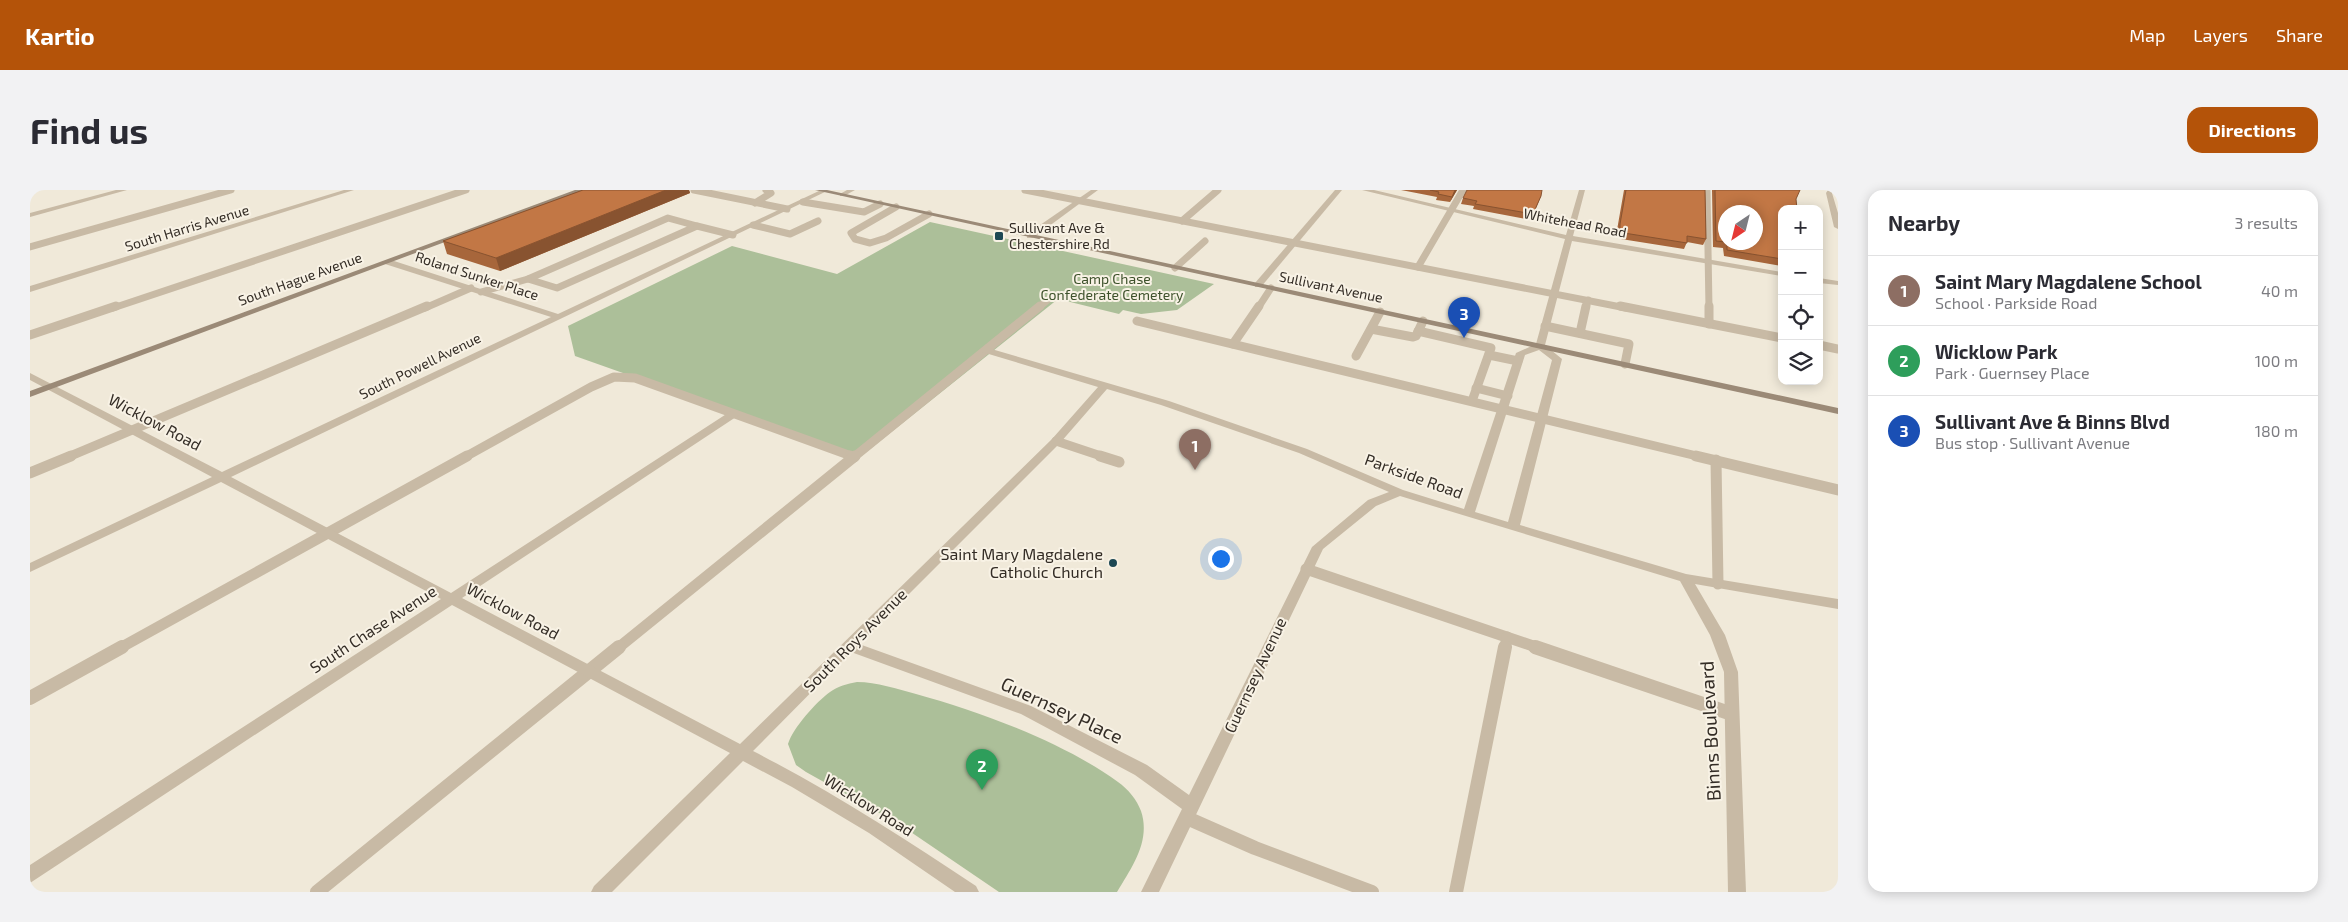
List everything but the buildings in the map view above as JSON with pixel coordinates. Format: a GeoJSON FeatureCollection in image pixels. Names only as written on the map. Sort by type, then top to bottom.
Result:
{"type":"FeatureCollection","features":[{"type":"Feature","properties":{"kind":"main road","name":"South Hague Avenue"},"geometry":{"type":"LineString","coordinates":[[30,394],[581,190]]}},
{"type":"Feature","properties":{"kind":"main road","name":"Sullivant Avenue"},"geometry":{"type":"LineString","coordinates":[[821,191],[1838,411]]}},
{"type":"Feature","properties":{"kind":"street"},"geometry":{"type":"LineString","coordinates":[[30,215],[124,190]]}},
{"type":"Feature","properties":{"kind":"street","name":"South Harris Avenue"},"geometry":{"type":"LineString","coordinates":[[30,289],[351,190]]}},
{"type":"Feature","properties":{"kind":"street"},"geometry":{"type":"LineString","coordinates":[[842,195],[852,190]]}},
{"type":"Feature","properties":{"kind":"street"},"geometry":{"type":"LineString","coordinates":[[1030,236],[1096,190]]}},
{"type":"Feature","properties":{"kind":"street"},"geometry":{"type":"LineString","coordinates":[[1258,285],[1339,190]]}},
{"type":"Feature","properties":{"kind":"street","name":"Whitehead Road"},"geometry":{"type":"LineString","coordinates":[[1365,190],[1570,238],[1778,273]]}},
{"type":"Feature","properties":{"kind":"street"},"geometry":{"type":"LineString","coordinates":[[1540,346],[1582,190]]}},
{"type":"Feature","properties":{"kind":"street"},"geometry":{"type":"LineString","coordinates":[[1831,190],[1829,193],[1830,205],[1838,227]]}},
{"type":"Feature","properties":{"kind":"street","name":"South Powell Avenue"},"geometry":{"type":"LineString","coordinates":[[30,568],[803,202],[821,191]]}},
{"type":"Feature","properties":{"kind":"street","name":"Roland Sunker Place"},"geometry":{"type":"LineString","coordinates":[[388,262],[559,316]]}},
{"type":"Feature","properties":{"kind":"street"},"geometry":{"type":"LineString","coordinates":[[1823,281],[1838,283]]}},
{"type":"Feature","properties":{"kind":"street"},"geometry":{"type":"LineString","coordinates":[[1468,514],[1521,353],[1540,346]]}},
{"type":"Feature","properties":{"kind":"street"},"geometry":{"type":"LineString","coordinates":[[1513,528],[1557,359],[1540,346]]}},
{"type":"Feature","properties":{"kind":"street","name":"Parkside Road"},"geometry":{"type":"LineString","coordinates":[[985,350],[1106,384],[1302,451],[1399,492],[1513,528],[1684,578],[1838,604]]}},
{"type":"Feature","properties":{"kind":"street","name":"Wicklow Road"},"geometry":{"type":"LineString","coordinates":[[30,376],[798,782],[875,828],[970,892]]}},
{"type":"Feature","properties":{"kind":"street","name":"South Roys Avenue"},"geometry":{"type":"LineString","coordinates":[[600,892],[1056,441],[1106,384]]}},
{"type":"Feature","properties":{"kind":"street","name":"South Chase Avenue"},"geometry":{"type":"LineString","coordinates":[[30,875],[735,413]]}},
{"type":"Feature","properties":{"kind":"street","name":"Guernsey Avenue"},"geometry":{"type":"LineString","coordinates":[[1150,892],[1318,547],[1372,504],[1399,492]]}},
{"type":"Feature","properties":{"kind":"street","name":"Binns Boulevard"},"geometry":{"type":"LineString","coordinates":[[1684,578],[1715,626],[1726,650],[1731,672],[1736,892]]}},
{"type":"Feature","properties":{"kind":"street","name":"Guernsey Place"},"geometry":{"type":"LineString","coordinates":[[850,646],[1026,710],[1141,770],[1190,812]]}},
{"type":"Feature","properties":{"kind":"lane"},"geometry":{"type":"LineString","coordinates":[[30,247],[231,190]]}},
{"type":"Feature","properties":{"kind":"lane"},"geometry":{"type":"LineString","coordinates":[[30,334],[466,190]]}},
{"type":"Feature","properties":{"kind":"lane"},"geometry":{"type":"LineString","coordinates":[[694,190],[787,209]]}},
{"type":"Feature","properties":{"kind":"lane"},"geometry":{"type":"LineString","coordinates":[[755,203],[770,193],[766,190]]}},
{"type":"Feature","properties":{"kind":"lane"},"geometry":{"type":"LineString","coordinates":[[1026,190],[1778,337]]}},
{"type":"Feature","properties":{"kind":"lane"},"geometry":{"type":"LineString","coordinates":[[1182,221],[1218,190]]}},
{"type":"Feature","properties":{"kind":"lane"},"geometry":{"type":"LineString","coordinates":[[1418,267],[1463,190]]}},
{"type":"Feature","properties":{"kind":"lane"},"geometry":{"type":"LineString","coordinates":[[1708,190],[1709,324]]}},
{"type":"Feature","properties":{"kind":"lane"},"geometry":{"type":"LineString","coordinates":[[803,202],[864,212],[880,204]]}},
{"type":"Feature","properties":{"kind":"lane"},"geometry":{"type":"LineString","coordinates":[[896,207],[850,233],[855,239],[870,243],[886,238],[928,214]]}},
{"type":"Feature","properties":{"kind":"lane"},"geometry":{"type":"LineString","coordinates":[[481,292],[528,279],[668,218],[733,235]]}},
{"type":"Feature","properties":{"kind":"lane"},"geometry":{"type":"LineString","coordinates":[[753,225],[790,234],[818,221]]}},
{"type":"Feature","properties":{"kind":"lane"},"geometry":{"type":"LineString","coordinates":[[528,279],[557,288],[697,226]]}},
{"type":"Feature","properties":{"kind":"lane"},"geometry":{"type":"LineString","coordinates":[[1175,268],[1205,241]]}},
{"type":"Feature","properties":{"kind":"lane"},"geometry":{"type":"LineString","coordinates":[[30,473],[471,288]]}},
{"type":"Feature","properties":{"kind":"lane"},"geometry":{"type":"LineString","coordinates":[[1233,344],[1271,288]]}},
{"type":"Feature","properties":{"kind":"lane"},"geometry":{"type":"LineString","coordinates":[[316,892],[1050,298]]}},
{"type":"Feature","properties":{"kind":"lane"},"geometry":{"type":"LineString","coordinates":[[1580,334],[1588,300]]}},
{"type":"Feature","properties":{"kind":"lane"},"geometry":{"type":"LineString","coordinates":[[1356,356],[1380,312]]}},
{"type":"Feature","properties":{"kind":"lane"},"geometry":{"type":"LineString","coordinates":[[1137,321],[1838,490]]}},
{"type":"Feature","properties":{"kind":"lane"},"geometry":{"type":"LineString","coordinates":[[1371,329],[1413,337],[1416,336],[1423,321]]}},
{"type":"Feature","properties":{"kind":"lane"},"geometry":{"type":"LineString","coordinates":[[1545,326],[1629,344],[1625,364]]}},
{"type":"Feature","properties":{"kind":"lane"},"geometry":{"type":"LineString","coordinates":[[1448,338],[1453,328]]}},
{"type":"Feature","properties":{"kind":"lane"},"geometry":{"type":"LineString","coordinates":[[1418,332],[1448,338],[1518,361]]}},
{"type":"Feature","properties":{"kind":"lane"},"geometry":{"type":"LineString","coordinates":[[1472,401],[1495,337]]}},
{"type":"Feature","properties":{"kind":"lane"},"geometry":{"type":"LineString","coordinates":[[1823,346],[1838,349]]}},
{"type":"Feature","properties":{"kind":"lane"},"geometry":{"type":"LineString","coordinates":[[30,698],[591,387],[614,378],[635,378],[854,457]]}},
{"type":"Feature","properties":{"kind":"lane"},"geometry":{"type":"LineString","coordinates":[[1476,388],[1508,396]]}},
{"type":"Feature","properties":{"kind":"lane"},"geometry":{"type":"LineString","coordinates":[[1056,441],[1119,462]]}},
{"type":"Feature","properties":{"kind":"lane"},"geometry":{"type":"LineString","coordinates":[[1716,460],[1718,584]]}},
{"type":"Feature","properties":{"kind":"lane"},"geometry":{"type":"LineString","coordinates":[[1306,569],[1732,714]]}},
{"type":"Feature","properties":{"kind":"lane"},"geometry":{"type":"LineString","coordinates":[[1456,892],[1507,637]]}},
{"type":"Feature","properties":{"kind":"lane"},"geometry":{"type":"LineString","coordinates":[[1190,812],[1255,848],[1372,892]]}},
{"type":"Feature","properties":{"kind":"green space","name":"Camp Chase Confederate Cemetery"},"geometry":{"type":"Polygon","coordinates":[[[930,222],[1214,284],[1177,310],[1141,314],[1123,310],[1119,314],[1058,299],[860,457],[575,356],[568,326],[732,246],[837,274],[930,222]]]}},
{"type":"Feature","properties":{"kind":"green space"},"geometry":{"type":"Polygon","coordinates":[[[857,682],[894,688],[994,719],[1047,741],[1096,767],[1122,785],[1132,795],[1141,811],[1144,833],[1134,863],[1117,892],[999,892],[899,824],[796,765],[788,744],[800,723],[824,696],[846,684],[857,682]]]}},
{"type":"Feature","properties":{"kind":"place","name":"Sullivant Ave & Chestershire Rd"},"geometry":{"type":"Point","coordinates":[999,236]}},
{"type":"Feature","properties":{"kind":"place","name":"Sullivant Ave & Binns Blvd"},"geometry":{"type":"Point","coordinates":[1464,338]}},
{"type":"Feature","properties":{"kind":"place","name":"Saint Mary Magdalene School"},"geometry":{"type":"Point","coordinates":[1195,470]}},
{"type":"Feature","properties":{"kind":"place","name":"Saint Mary Magdalene Catholic Church"},"geometry":{"type":"Point","coordinates":[1113,563]}},
{"type":"Feature","properties":{"kind":"place","name":"Wicklow Park"},"geometry":{"type":"Point","coordinates":[982,790]}}]}
